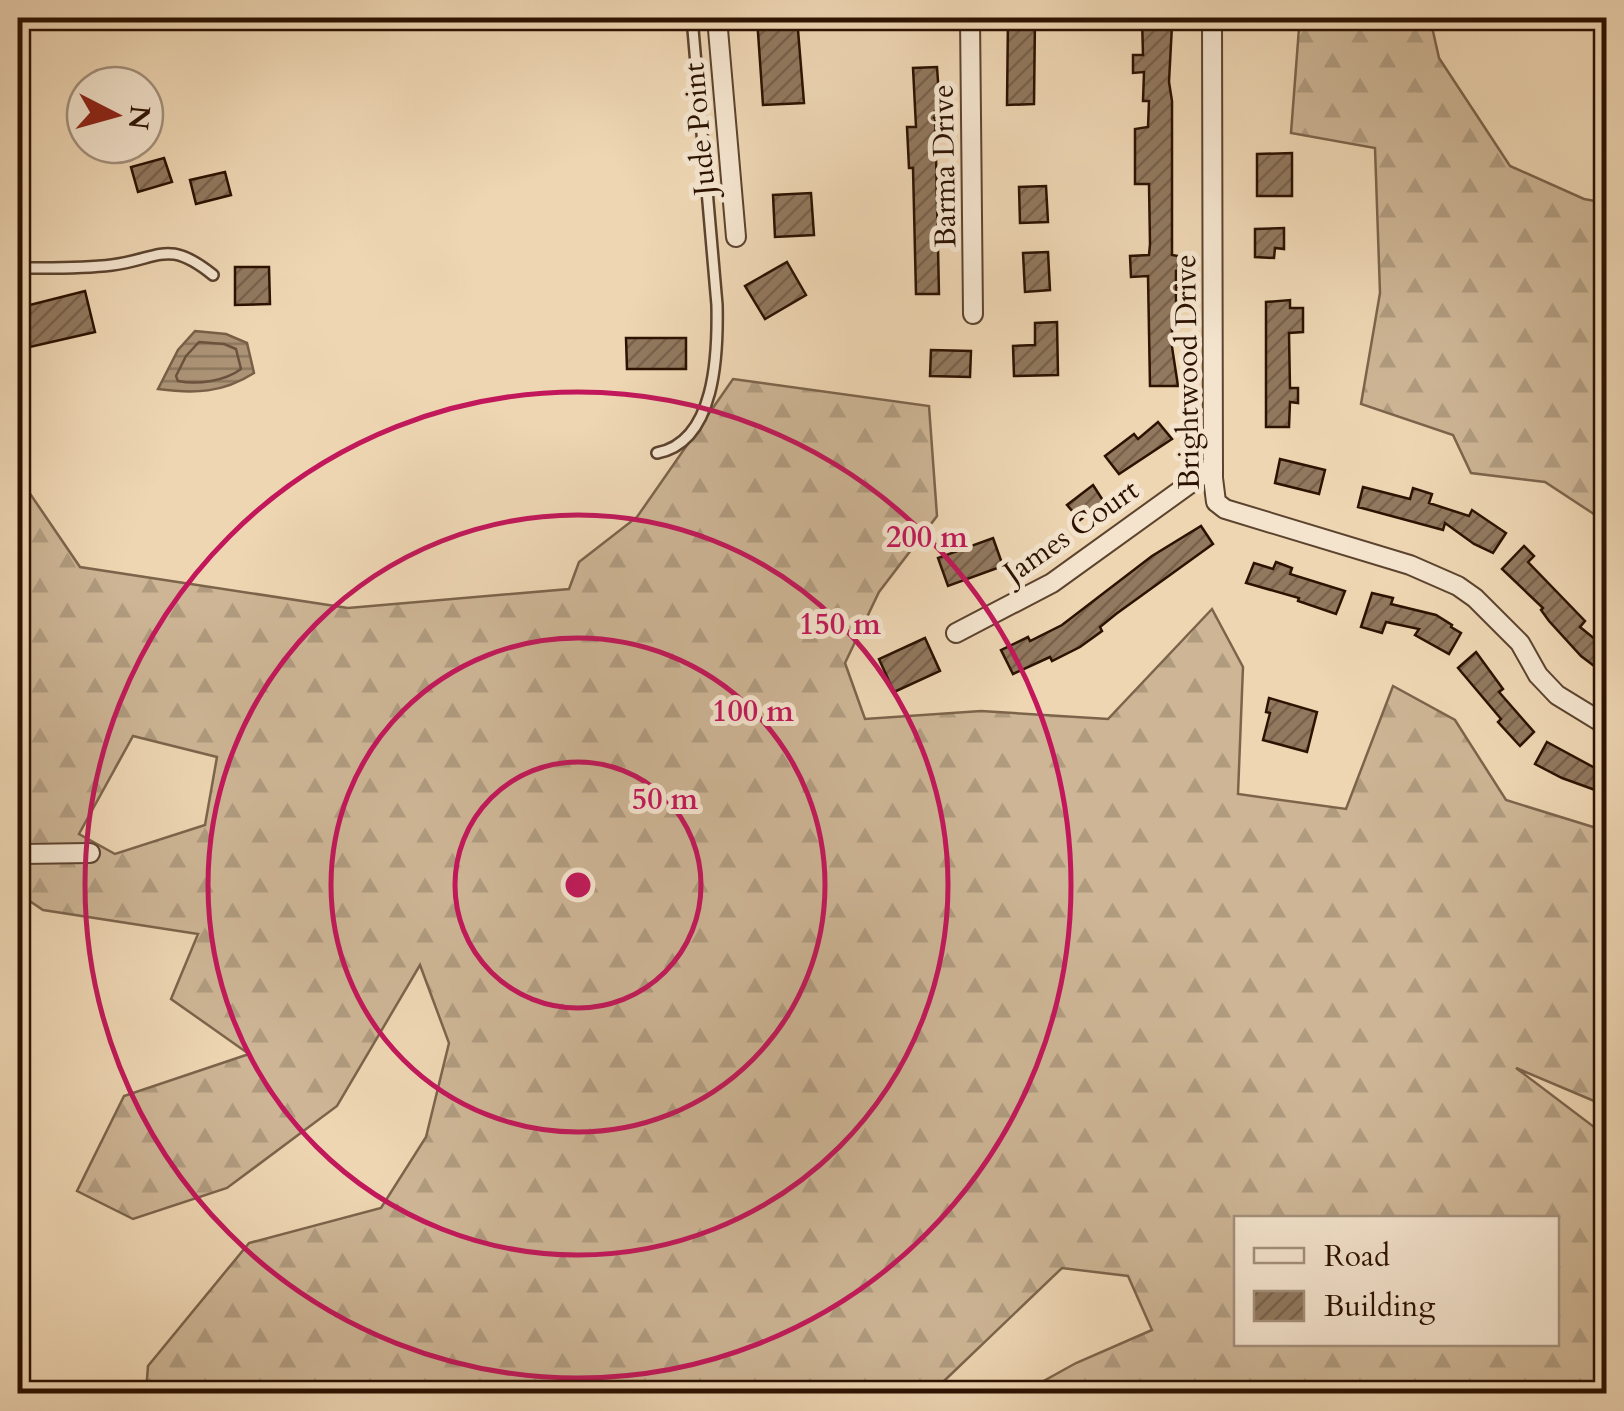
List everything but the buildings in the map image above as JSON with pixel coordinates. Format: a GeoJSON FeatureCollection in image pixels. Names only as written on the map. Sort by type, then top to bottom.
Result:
{"type":"FeatureCollection","features":[{"type":"Feature","properties":{"kind":"street","name":"Jude Point"},"geometry":{"type":"LineString","coordinates":[[717,18],[736,236]]}},
{"type":"Feature","properties":{"kind":"street","name":"Barma Drive"},"geometry":{"type":"LineString","coordinates":[[970,18],[973,314]]}},
{"type":"Feature","properties":{"kind":"street","name":"Brightwood Drive"},"geometry":{"type":"LineString","coordinates":[[1212,18],[1216,502],[1225,509],[1410,564],[1458,586],[1476,598],[1520,643],[1547,686],[1568,704],[1606,725]]}},
{"type":"Feature","properties":{"kind":"street","name":"James Court"},"geometry":{"type":"LineString","coordinates":[[956,633],[1052,583],[1213,467]]}},
{"type":"Feature","properties":{"kind":"street"},"geometry":{"type":"LineString","coordinates":[[18,858],[22,854],[90,854]]}},
{"type":"Feature","properties":{"kind":"lane"},"geometry":{"type":"LineString","coordinates":[[657,453],[682,444],[701,414],[712,386],[717,344],[692,18]]}},
{"type":"Feature","properties":{"kind":"lane"},"geometry":{"type":"LineString","coordinates":[[18,268],[115,264],[158,252],[190,256],[213,275]]}},
{"type":"Feature","properties":{"kind":"green space"},"geometry":{"type":"Polygon","coordinates":[[[1341,18],[1430,18],[1439,58],[1510,166],[1584,199],[1606,203],[1606,522],[1545,482],[1471,473],[1453,435],[1361,404],[1380,293],[1375,148],[1291,133],[1299,28],[1341,18]]]}},
{"type":"Feature","properties":{"kind":"green space"},"geometry":{"type":"Polygon","coordinates":[[[733,379],[929,406],[937,516],[879,592],[845,663],[865,719],[981,711],[1108,719],[1212,609],[1243,667],[1238,794],[1346,809],[1393,686],[1455,720],[1506,800],[1606,831],[1606,1106],[1516,1068],[1606,1136],[1606,1393],[1022,1393],[1076,1363],[1152,1330],[1128,1276],[1062,1268],[945,1380],[970,1393],[146,1393],[148,1366],[249,1243],[381,1208],[426,1137],[449,1043],[420,965],[337,1106],[227,1188],[133,1219],[77,1191],[124,1096],[249,1054],[171,999],[198,934],[43,910],[18,893],[18,476],[80,567],[348,608],[569,589],[579,562],[637,517],[733,379]],[[133,736],[79,834],[115,854],[205,825],[217,757],[133,736]]]}},
{"type":"Feature","properties":{"kind":"water"},"geometry":{"type":"Polygon","coordinates":[[[195,331],[226,334],[247,343],[254,373],[231,385],[208,390],[158,389],[178,350],[195,331]]]}}]}
